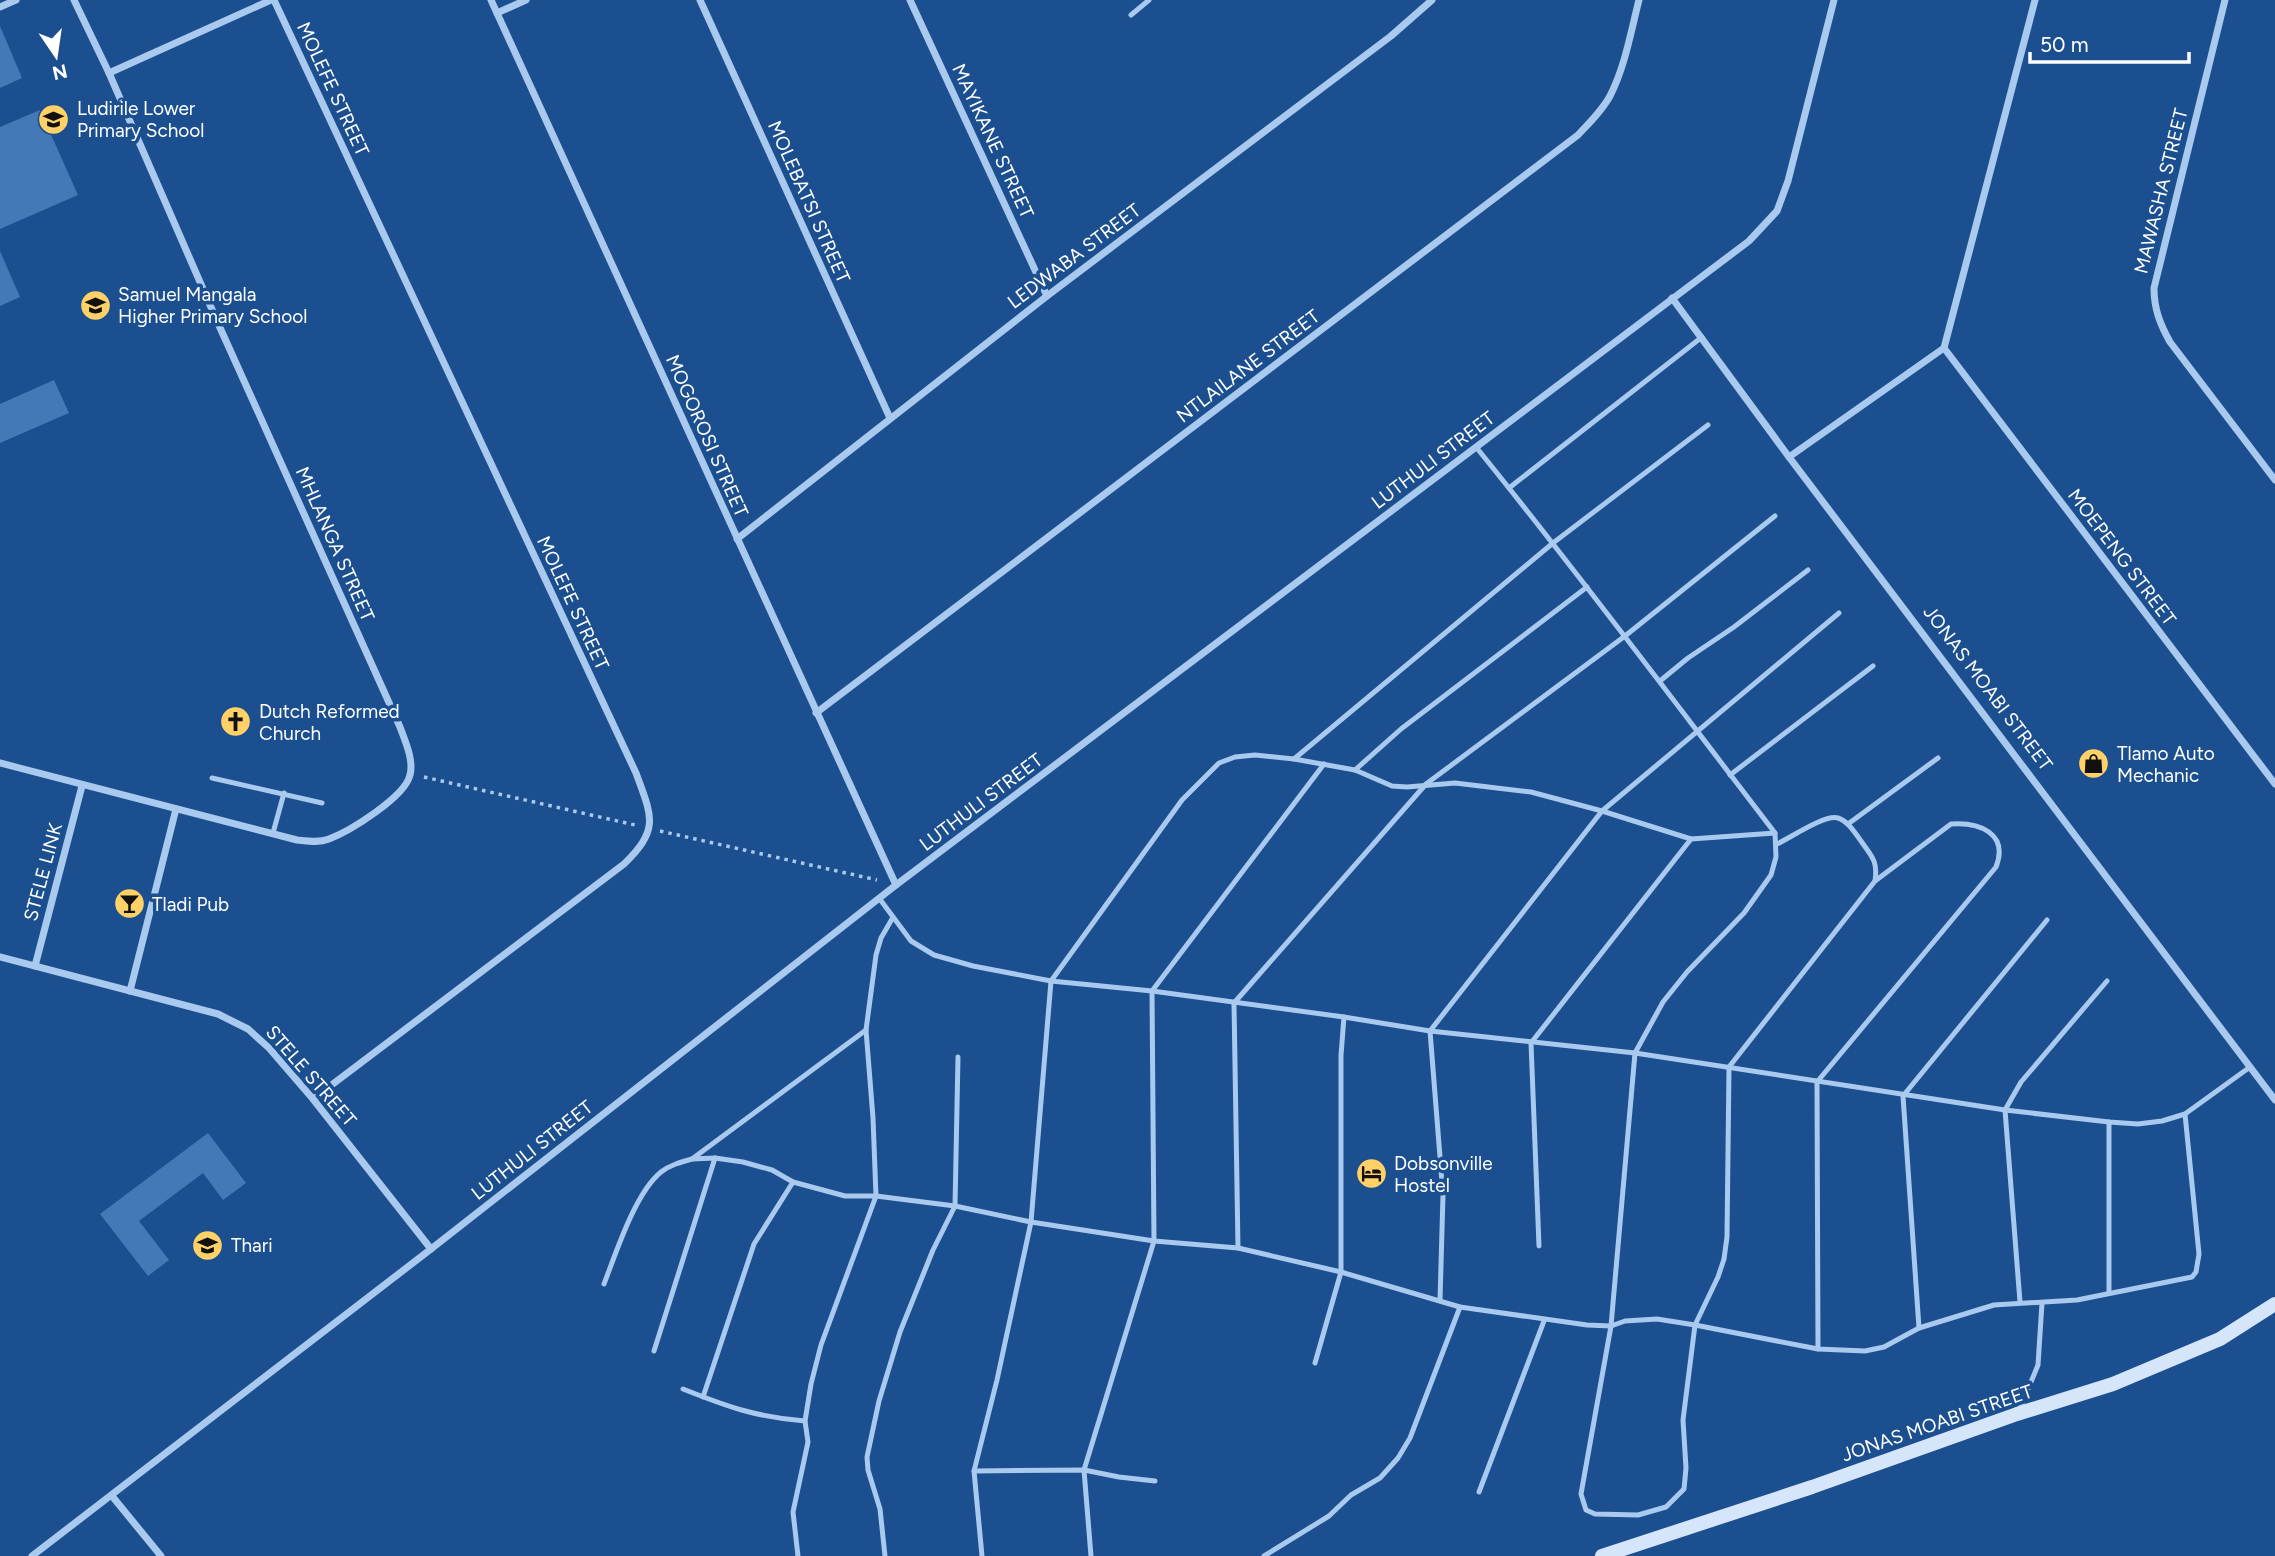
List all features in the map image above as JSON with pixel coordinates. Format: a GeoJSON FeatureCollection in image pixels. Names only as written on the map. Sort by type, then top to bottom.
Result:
{"type":"FeatureCollection","features":[{"type":"Feature","properties":{"kind":"street"},"geometry":{"type":"LineString","coordinates":[[0,7],[16,0]]}},
{"type":"Feature","properties":{"kind":"street","name":"MHLANGA STREET"},"geometry":{"type":"LineString","coordinates":[[0,763],[273,834],[315,841],[329,839],[393,800],[405,787],[411,774],[409,753],[400,727],[74,0]]}},
{"type":"Feature","properties":{"kind":"street"},"geometry":{"type":"LineString","coordinates":[[109,73],[272,0]]}},
{"type":"Feature","properties":{"kind":"street","name":"MOLEFE STREET"},"geometry":{"type":"LineString","coordinates":[[272,0],[636,773],[647,802],[649,820],[648,837],[624,864],[313,1099]]}},
{"type":"Feature","properties":{"kind":"street","name":"MOGOROSI STREET"},"geometry":{"type":"LineString","coordinates":[[491,0],[896,885]]}},
{"type":"Feature","properties":{"kind":"street"},"geometry":{"type":"LineString","coordinates":[[497,13],[526,0]]}},
{"type":"Feature","properties":{"kind":"street","name":"MOLEBATSI STREET"},"geometry":{"type":"LineString","coordinates":[[700,0],[890,418]]}},
{"type":"Feature","properties":{"kind":"street","name":"MAYIKANE STREET"},"geometry":{"type":"LineString","coordinates":[[910,0],[1047,296]]}},
{"type":"Feature","properties":{"kind":"street","name":"LEDWABA STREET"},"geometry":{"type":"LineString","coordinates":[[737,539],[1047,296],[1391,36],[1433,0]]}},
{"type":"Feature","properties":{"kind":"street","name":"NTLAILANE STREET"},"geometry":{"type":"LineString","coordinates":[[816,713],[1578,135],[1610,97],[1639,0]]}},
{"type":"Feature","properties":{"kind":"street","name":"LUTHULI STREET"},"geometry":{"type":"LineString","coordinates":[[32,1556],[431,1249],[879,898],[1749,241],[1766,226],[1777,211],[1788,181],[1834,0]]}},
{"type":"Feature","properties":{"kind":"street"},"geometry":{"type":"LineString","coordinates":[[1788,457],[1944,348],[2035,0]]}},
{"type":"Feature","properties":{"kind":"street","name":"MAWASHA STREET"},"geometry":{"type":"LineString","coordinates":[[2225,0],[2154,288],[2154,303],[2159,321],[2171,342],[2275,480]]}},
{"type":"Feature","properties":{"kind":"street","name":"JONAS MOABI STREET"},"geometry":{"type":"LineString","coordinates":[[1672,298],[1788,457],[2275,1100]]}},
{"type":"Feature","properties":{"kind":"street","name":"MOEPENG STREET"},"geometry":{"type":"LineString","coordinates":[[1944,348],[2275,784]]}},
{"type":"Feature","properties":{"kind":"street","name":"STELE LINK"},"geometry":{"type":"LineString","coordinates":[[35,966],[82,786]]}},
{"type":"Feature","properties":{"kind":"street"},"geometry":{"type":"LineString","coordinates":[[130,991],[176,809]]}},
{"type":"Feature","properties":{"kind":"street","name":"STELE STREET"},"geometry":{"type":"LineString","coordinates":[[0,957],[218,1014],[248,1029],[269,1048],[313,1099],[431,1249]]}},
{"type":"Feature","properties":{"kind":"street","name":"JONAS MOABI STREET"},"geometry":{"type":"LineString","coordinates":[[1602,1556],[1624,1552],[2017,1414],[2113,1384],[2220,1339],[2275,1304]]}},
{"type":"Feature","properties":{"kind":"street"},"geometry":{"type":"LineString","coordinates":[[112,1496],[161,1556]]}},
{"type":"Feature","properties":{"kind":"lane"},"geometry":{"type":"LineString","coordinates":[[1131,15],[1149,0]]}},
{"type":"Feature","properties":{"kind":"lane"},"geometry":{"type":"LineString","coordinates":[[1509,488],[1702,337]]}},
{"type":"Feature","properties":{"kind":"lane"},"geometry":{"type":"LineString","coordinates":[[1294,758],[1553,543],[1708,425]]}},
{"type":"Feature","properties":{"kind":"lane"},"geometry":{"type":"LineString","coordinates":[[1476,447],[1698,731],[1775,833],[1777,844],[1771,875],[1744,913],[1687,972],[1663,1003],[1635,1053],[1611,1326],[1581,1494],[1586,1510],[1595,1514],[1638,1515],[1666,1507],[1676,1499],[1686,1481],[1683,1420],[1695,1325],[1718,1277],[1727,1237],[1728,1067],[1875,881],[1951,824],[1979,826],[1991,832],[1998,842],[2000,857],[1996,867],[1817,1082],[1818,1349]]}},
{"type":"Feature","properties":{"kind":"lane"},"geometry":{"type":"LineString","coordinates":[[1238,1248],[1234,1003],[1426,784],[1625,636],[1774,516]]}},
{"type":"Feature","properties":{"kind":"lane"},"geometry":{"type":"LineString","coordinates":[[1660,681],[1808,570]]}},
{"type":"Feature","properties":{"kind":"lane"},"geometry":{"type":"LineString","coordinates":[[1355,770],[1401,729],[1587,587]]}},
{"type":"Feature","properties":{"kind":"lane"},"geometry":{"type":"LineString","coordinates":[[1440,1300],[1443,1195],[1430,1031],[1602,811],[1839,613]]}},
{"type":"Feature","properties":{"kind":"lane"},"geometry":{"type":"LineString","coordinates":[[1730,775],[1873,666]]}},
{"type":"Feature","properties":{"kind":"lane"},"geometry":{"type":"LineString","coordinates":[[982,1556],[974,1471],[997,1380],[1031,1222],[1051,981],[1182,800],[1205,775],[1219,763],[1255,754],[1294,758],[1355,770],[1392,786],[1407,788],[1426,784],[1480,785],[1531,792],[1691,839],[1775,833]]}},
{"type":"Feature","properties":{"kind":"lane"},"geometry":{"type":"LineString","coordinates":[[1848,824],[1938,758]]}},
{"type":"Feature","properties":{"kind":"lane"},"geometry":{"type":"LineString","coordinates":[[1091,1556],[1084,1470],[1154,1241],[1152,991],[1324,764]]}},
{"type":"Feature","properties":{"kind":"lane"},"geometry":{"type":"LineString","coordinates":[[212,778],[321,803]]}},
{"type":"Feature","properties":{"kind":"lane"},"geometry":{"type":"LineString","coordinates":[[273,834],[284,793]]}},
{"type":"Feature","properties":{"kind":"lane"},"geometry":{"type":"LineString","coordinates":[[1777,844],[1832,817],[1840,818],[1848,824],[1876,863],[1875,881]]}},
{"type":"Feature","properties":{"kind":"lane"},"geometry":{"type":"LineString","coordinates":[[1539,1246],[1531,1043],[1691,839]]}},
{"type":"Feature","properties":{"kind":"lane"},"geometry":{"type":"LineString","coordinates":[[879,898],[892,919],[911,941],[934,955],[973,966],[1051,981],[1152,991],[1430,1031],[1635,1053],[2005,1110],[2109,1122],[2138,1124],[2162,1121],[2185,1114],[2250,1067]]}},
{"type":"Feature","properties":{"kind":"lane"},"geometry":{"type":"LineString","coordinates":[[798,1556],[793,1511],[807,1442],[805,1421],[821,1345],[876,1196],[866,1030],[876,956],[881,937],[892,919]]}},
{"type":"Feature","properties":{"kind":"lane"},"geometry":{"type":"LineString","coordinates":[[1919,1328],[1903,1096],[2047,920]]}},
{"type":"Feature","properties":{"kind":"lane"},"geometry":{"type":"LineString","coordinates":[[2020,1302],[2005,1110],[2021,1082],[2107,981]]}},
{"type":"Feature","properties":{"kind":"lane"},"geometry":{"type":"LineString","coordinates":[[1315,1363],[1341,1272],[1341,1069],[1344,1017]]}},
{"type":"Feature","properties":{"kind":"lane"},"geometry":{"type":"LineString","coordinates":[[692,1159],[866,1030]]}},
{"type":"Feature","properties":{"kind":"lane"},"geometry":{"type":"LineString","coordinates":[[885,1556],[880,1509],[868,1470],[870,1437],[900,1332],[933,1250],[955,1206],[958,1057]]}},
{"type":"Feature","properties":{"kind":"lane"},"geometry":{"type":"LineString","coordinates":[[604,1284],[626,1228],[647,1188],[660,1173],[674,1164],[692,1159],[715,1158],[772,1170],[793,1182],[845,1196],[876,1196],[955,1206],[1031,1222],[1154,1241],[1238,1248],[1341,1272],[1460,1307],[1544,1321],[1611,1326],[1638,1319],[1695,1325],[1818,1349],[1865,1351],[1884,1347],[1919,1328],[1994,1305],[2077,1300],[2184,1280],[2196,1272],[2199,1254],[2185,1114]]}},
{"type":"Feature","properties":{"kind":"lane"},"geometry":{"type":"LineString","coordinates":[[2109,1122],[2109,1292]]}},
{"type":"Feature","properties":{"kind":"lane"},"geometry":{"type":"LineString","coordinates":[[654,1351],[715,1158]]}},
{"type":"Feature","properties":{"kind":"lane"},"geometry":{"type":"LineString","coordinates":[[703,1397],[754,1244],[793,1182]]}},
{"type":"Feature","properties":{"kind":"lane"},"geometry":{"type":"LineString","coordinates":[[2017,1414],[2029,1392],[2038,1365],[2042,1303]]}},
{"type":"Feature","properties":{"kind":"lane"},"geometry":{"type":"LineString","coordinates":[[1264,1556],[1329,1516],[1351,1495],[1380,1478],[1398,1458],[1410,1438],[1460,1307]]}},
{"type":"Feature","properties":{"kind":"lane"},"geometry":{"type":"LineString","coordinates":[[1479,1492],[1544,1321]]}},
{"type":"Feature","properties":{"kind":"lane"},"geometry":{"type":"LineString","coordinates":[[683,1389],[732,1409],[805,1421]]}},
{"type":"Feature","properties":{"kind":"lane"},"geometry":{"type":"LineString","coordinates":[[974,1471],[1084,1470],[1155,1481]]}},
{"type":"Feature","properties":{"kind":"building"},"geometry":{"type":"Polygon","coordinates":[[[0,26],[22,78],[0,88],[0,26]]]}},
{"type":"Feature","properties":{"kind":"building"},"geometry":{"type":"Polygon","coordinates":[[[40,110],[78,195],[0,229],[0,127],[40,110]]]}},
{"type":"Feature","properties":{"kind":"building"},"geometry":{"type":"Polygon","coordinates":[[[0,251],[20,297],[0,306],[0,251]]]}},
{"type":"Feature","properties":{"kind":"building"},"geometry":{"type":"Polygon","coordinates":[[[54,380],[69,413],[0,443],[0,404],[54,380]]]}},
{"type":"Feature","properties":{"kind":"building"},"geometry":{"type":"Polygon","coordinates":[[[208,1133],[246,1183],[223,1200],[203,1173],[139,1221],[169,1260],[148,1276],[100,1214],[208,1133]]]}},
{"type":"Feature","properties":{"kind":"place","name":"Ludirile Lower Primary School"},"geometry":{"type":"Point","coordinates":[54,119]}},
{"type":"Feature","properties":{"kind":"place","name":"Samuel Mangala Higher Primary School"},"geometry":{"type":"Point","coordinates":[95,305]}},
{"type":"Feature","properties":{"kind":"place","name":"Dutch Reformed Church"},"geometry":{"type":"Point","coordinates":[236,722]}},
{"type":"Feature","properties":{"kind":"place","name":"Tlamo Auto Mechanic"},"geometry":{"type":"Point","coordinates":[2094,764]}},
{"type":"Feature","properties":{"kind":"place","name":"Tladi Pub"},"geometry":{"type":"Point","coordinates":[129,904]}},
{"type":"Feature","properties":{"kind":"place","name":"Dobsonville Hostel"},"geometry":{"type":"Point","coordinates":[1371,1174]}},
{"type":"Feature","properties":{"kind":"place","name":"Thari"},"geometry":{"type":"Point","coordinates":[208,1245]}}]}
